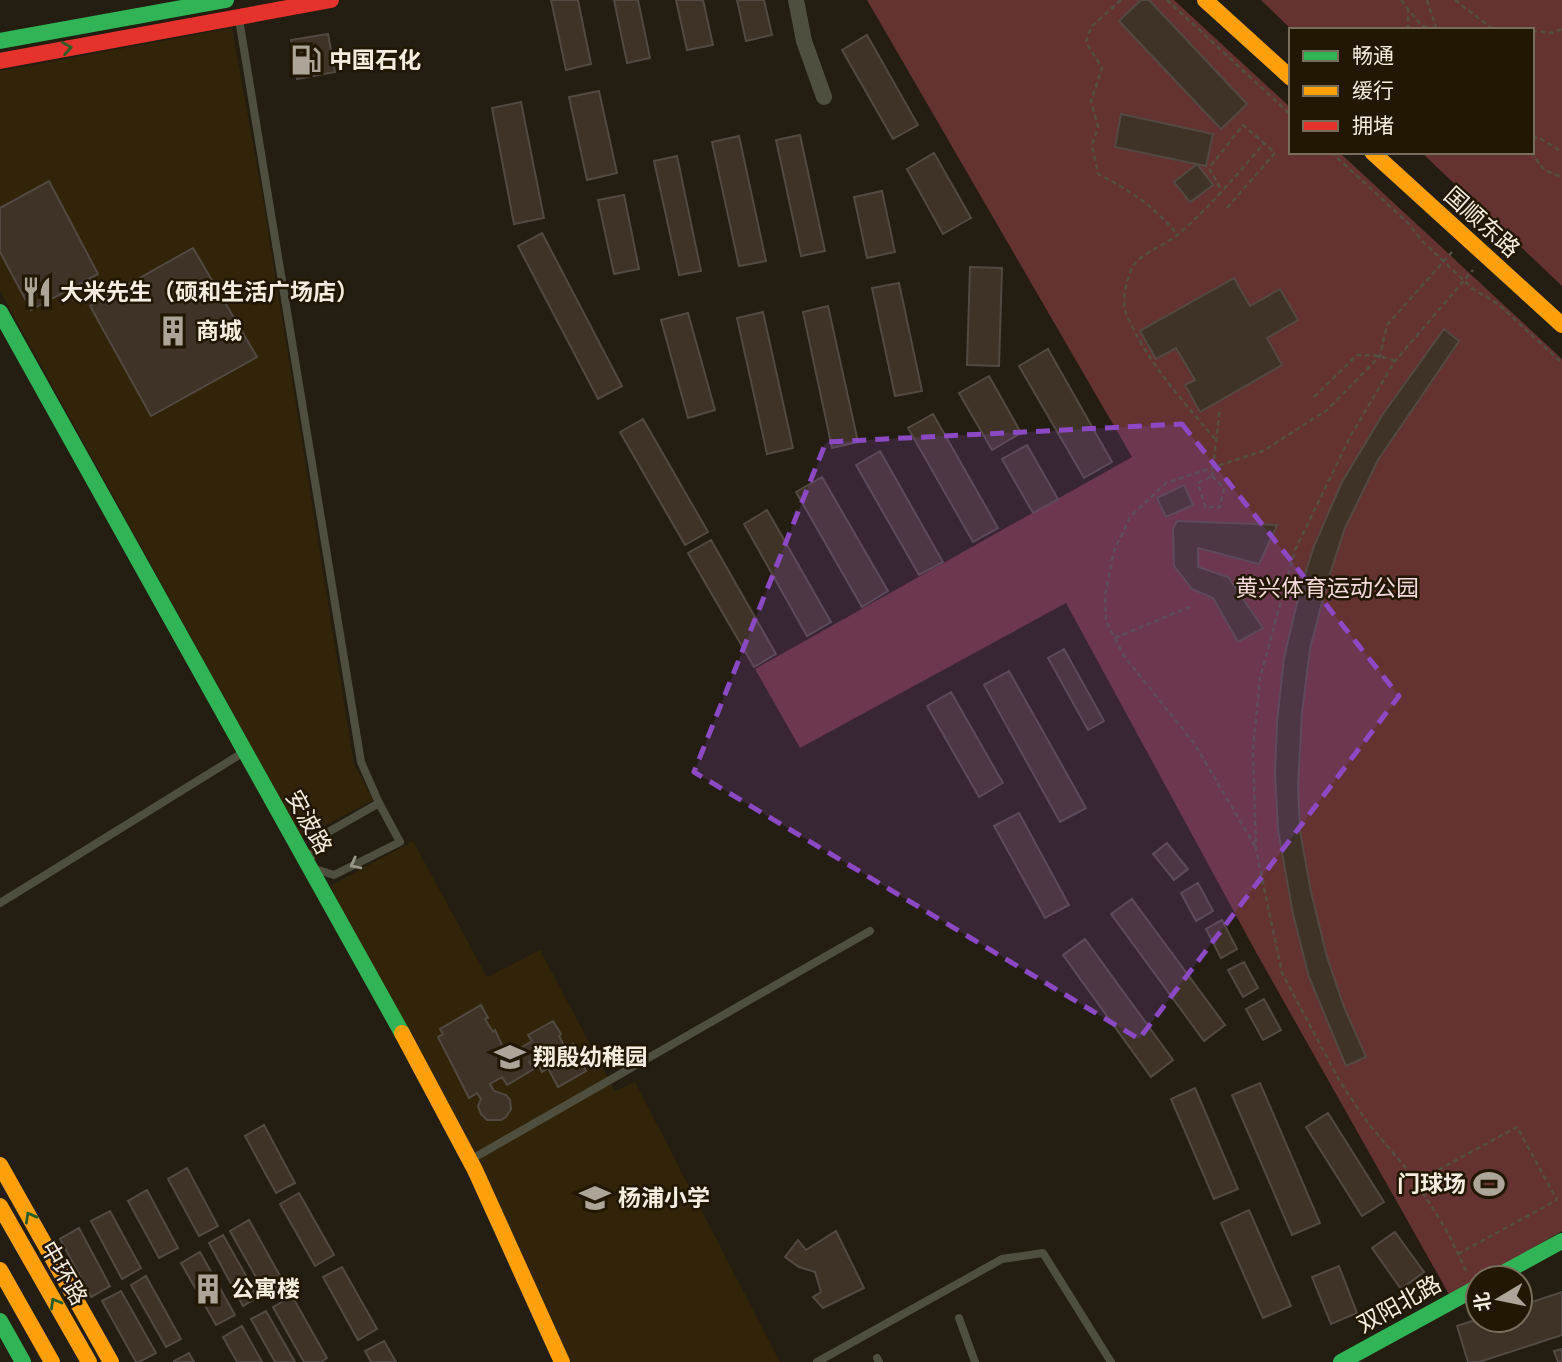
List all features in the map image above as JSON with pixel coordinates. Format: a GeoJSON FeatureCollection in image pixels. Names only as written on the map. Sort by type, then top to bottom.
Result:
{"type":"FeatureCollection","features":[{"type":"Feature","properties":{"kind":"main road"},"geometry":{"type":"LineString","coordinates":[[0,41],[226,0]]}},
{"type":"Feature","properties":{"kind":"main road"},"geometry":{"type":"LineString","coordinates":[[0,61],[331,0]]}},
{"type":"Feature","properties":{"kind":"main road"},"geometry":{"type":"LineString","coordinates":[[1205,0],[1289,76]]}},
{"type":"Feature","properties":{"kind":"main road","name":"国顺东路"},"geometry":{"type":"LineString","coordinates":[[1374,154],[1562,325]]}},
{"type":"Feature","properties":{"kind":"main road","name":"安波路"},"geometry":{"type":"LineString","coordinates":[[0,312],[433,1088],[470,1160],[562,1362]]}},
{"type":"Feature","properties":{"kind":"main road"},"geometry":{"type":"LineString","coordinates":[[0,1165],[111,1362]]}},
{"type":"Feature","properties":{"kind":"main road","name":"中环路"},"geometry":{"type":"LineString","coordinates":[[0,1206],[89,1362]]}},
{"type":"Feature","properties":{"kind":"main road"},"geometry":{"type":"LineString","coordinates":[[1520,1264],[1562,1241]]}},
{"type":"Feature","properties":{"kind":"main road"},"geometry":{"type":"LineString","coordinates":[[0,1270],[52,1362]]}},
{"type":"Feature","properties":{"kind":"main road","name":"双阳北路"},"geometry":{"type":"LineString","coordinates":[[1341,1362],[1464,1288]]}},
{"type":"Feature","properties":{"kind":"main road"},"geometry":{"type":"LineString","coordinates":[[0,1321],[23,1362]]}},
{"type":"Feature","properties":{"kind":"street"},"geometry":{"type":"LineString","coordinates":[[796,0],[804,41],[824,97]]}},
{"type":"Feature","properties":{"kind":"lane"},"geometry":{"type":"LineString","coordinates":[[238,17],[361,762],[400,842],[334,875],[308,867],[318,838],[379,803]]}},
{"type":"Feature","properties":{"kind":"lane"},"geometry":{"type":"LineString","coordinates":[[0,903],[244,752]]}},
{"type":"Feature","properties":{"kind":"lane"},"geometry":{"type":"LineString","coordinates":[[470,1160],[870,931]]}},
{"type":"Feature","properties":{"kind":"lane"},"geometry":{"type":"LineString","coordinates":[[817,1362],[1002,1259],[1043,1254],[1111,1362]]}},
{"type":"Feature","properties":{"kind":"lane"},"geometry":{"type":"LineString","coordinates":[[960,1318],[975,1362]]}},
{"type":"Feature","properties":{"kind":"path"},"geometry":{"type":"LineString","coordinates":[[1121,0],[1091,27],[1086,42],[1102,68],[1091,101],[1098,127],[1092,145],[1098,174],[1135,193],[1160,214],[1178,235]]}},
{"type":"Feature","properties":{"kind":"path"},"geometry":{"type":"LineString","coordinates":[[1167,0],[1289,113]]}},
{"type":"Feature","properties":{"kind":"path"},"geometry":{"type":"LineString","coordinates":[[1401,0],[1422,26],[1432,28]]}},
{"type":"Feature","properties":{"kind":"path"},"geometry":{"type":"LineString","coordinates":[[1427,0],[1437,28]]}},
{"type":"Feature","properties":{"kind":"path"},"geometry":{"type":"LineString","coordinates":[[1455,0],[1491,28]]}},
{"type":"Feature","properties":{"kind":"path"},"geometry":{"type":"LineString","coordinates":[[1408,10],[1408,28]]}},
{"type":"Feature","properties":{"kind":"path"},"geometry":{"type":"LineString","coordinates":[[1534,32],[1552,33],[1562,29]]}},
{"type":"Feature","properties":{"kind":"path"},"geometry":{"type":"LineString","coordinates":[[1222,191],[1209,168],[1243,125],[1275,153],[1227,208]]}},
{"type":"Feature","properties":{"kind":"path"},"geometry":{"type":"LineString","coordinates":[[1534,137],[1562,152]]}},
{"type":"Feature","properties":{"kind":"path"},"geometry":{"type":"LineString","coordinates":[[1215,439],[1155,366],[1124,311],[1126,284],[1136,263],[1178,235],[1264,143]]}},
{"type":"Feature","properties":{"kind":"path"},"geometry":{"type":"LineString","coordinates":[[1333,154],[1407,222],[1464,281],[1498,304],[1562,363]]}},
{"type":"Feature","properties":{"kind":"path"},"geometry":{"type":"LineString","coordinates":[[1532,154],[1544,170],[1562,177]]}},
{"type":"Feature","properties":{"kind":"path"},"geometry":{"type":"LineString","coordinates":[[1256,849],[1195,743],[1124,656],[1106,621],[1105,595],[1114,551],[1130,517],[1166,483],[1263,451],[1327,410],[1380,356],[1387,325],[1452,252]]}},
{"type":"Feature","properties":{"kind":"path"},"geometry":{"type":"LineString","coordinates":[[1464,1264],[1447,1231],[1416,1182],[1367,1122],[1339,1080],[1282,972],[1256,849],[1253,750],[1260,678],[1294,550],[1351,435],[1395,361],[1474,269]]}},
{"type":"Feature","properties":{"kind":"path"},"geometry":{"type":"LineString","coordinates":[[1314,397],[1357,355],[1380,356],[1395,361]]}},
{"type":"Feature","properties":{"kind":"path"},"geometry":{"type":"LineString","coordinates":[[1212,476],[1220,408]]}},
{"type":"Feature","properties":{"kind":"path"},"geometry":{"type":"LineString","coordinates":[[1212,476],[1224,488],[1220,507],[1205,507],[1198,483],[1212,476]]}},
{"type":"Feature","properties":{"kind":"path"},"geometry":{"type":"LineString","coordinates":[[1115,638],[1194,605]]}},
{"type":"Feature","properties":{"kind":"path"},"geometry":{"type":"LineString","coordinates":[[1416,1182],[1517,1127],[1557,1200],[1458,1254]]}},
{"type":"Feature","properties":{"kind":"highlighted area"},"geometry":{"type":"Polygon","coordinates":[[[1182,424],[1399,696],[1139,1039],[694,772],[826,442],[1182,424]]]}},
{"type":"Feature","properties":{"kind":"shaded area"},"geometry":{"type":"Polygon","coordinates":[[[232,28],[263,199],[354,764],[373,800],[302,838],[0,291],[0,71],[232,28]]]}},
{"type":"Feature","properties":{"kind":"shaded area"},"geometry":{"type":"Polygon","coordinates":[[[413,841],[487,977],[540,950],[615,1091],[635,1082],[780,1362],[570,1362],[330,886],[413,841]]]}},
{"type":"Feature","properties":{"kind":"green space","name":"黄兴体育运动公园"},"geometry":{"type":"Polygon","coordinates":[[[867,0],[1174,0],[1289,106],[1289,154],[1341,154],[1562,359],[1562,1231],[1505,1264],[1464,1264],[1464,1288],[1450,1296],[1257,954],[1066,603],[800,748],[755,669],[1132,457],[867,0]]]}},
{"type":"Feature","properties":{"kind":"green space"},"geometry":{"type":"Polygon","coordinates":[[[1261,0],[1562,0],[1562,286],[1423,154],[1534,154],[1534,28],[1290,28],[1261,0]]]}},
{"type":"Feature","properties":{"kind":"building"},"geometry":{"type":"Polygon","coordinates":[[[551,0],[578,0],[591,64],[566,70],[551,0]]]}},
{"type":"Feature","properties":{"kind":"building"},"geometry":{"type":"Polygon","coordinates":[[[614,0],[638,0],[650,58],[627,63],[614,0]]]}},
{"type":"Feature","properties":{"kind":"building"},"geometry":{"type":"Polygon","coordinates":[[[676,0],[703,0],[713,45],[687,50],[676,0]]]}},
{"type":"Feature","properties":{"kind":"building"},"geometry":{"type":"Polygon","coordinates":[[[737,0],[764,0],[772,35],[746,41],[737,0]]]}},
{"type":"Feature","properties":{"kind":"building"},"geometry":{"type":"Polygon","coordinates":[[[1141,0],[1149,0],[1247,104],[1221,129],[1119,21],[1141,0]]]}},
{"type":"Feature","properties":{"kind":"building"},"geometry":{"type":"Polygon","coordinates":[[[328,34],[335,72],[297,79],[291,40],[328,34]]]}},
{"type":"Feature","properties":{"kind":"building"},"geometry":{"type":"Polygon","coordinates":[[[867,35],[918,125],[893,139],[842,50],[867,35]]]}},
{"type":"Feature","properties":{"kind":"building"},"geometry":{"type":"Polygon","coordinates":[[[599,91],[617,173],[587,180],[569,97],[599,91]]]}},
{"type":"Feature","properties":{"kind":"building"},"geometry":{"type":"Polygon","coordinates":[[[521,102],[544,218],[514,224],[492,108],[521,102]]]}},
{"type":"Feature","properties":{"kind":"building"},"geometry":{"type":"Polygon","coordinates":[[[1121,114],[1213,134],[1206,166],[1115,147],[1121,114]]]}},
{"type":"Feature","properties":{"kind":"building"},"geometry":{"type":"Polygon","coordinates":[[[800,135],[825,251],[801,256],[776,140],[800,135]]]}},
{"type":"Feature","properties":{"kind":"building"},"geometry":{"type":"Polygon","coordinates":[[[739,136],[766,261],[739,266],[712,142],[739,136]]]}},
{"type":"Feature","properties":{"kind":"building"},"geometry":{"type":"Polygon","coordinates":[[[934,153],[971,218],[943,234],[907,169],[934,153]]]}},
{"type":"Feature","properties":{"kind":"building"},"geometry":{"type":"Polygon","coordinates":[[[677,156],[701,271],[679,275],[654,161],[677,156]]]}},
{"type":"Feature","properties":{"kind":"building"},"geometry":{"type":"Polygon","coordinates":[[[1197,164],[1213,185],[1190,202],[1174,182],[1197,164]]]}},
{"type":"Feature","properties":{"kind":"building"},"geometry":{"type":"Polygon","coordinates":[[[49,181],[98,274],[31,310],[0,252],[0,208],[49,181]]]}},
{"type":"Feature","properties":{"kind":"building"},"geometry":{"type":"Polygon","coordinates":[[[882,191],[895,252],[867,258],[854,197],[882,191]]]}},
{"type":"Feature","properties":{"kind":"building"},"geometry":{"type":"Polygon","coordinates":[[[624,195],[639,269],[614,274],[598,200],[624,195]]]}},
{"type":"Feature","properties":{"kind":"building"},"geometry":{"type":"Polygon","coordinates":[[[542,233],[622,386],[598,399],[518,246],[542,233]]]}},
{"type":"Feature","properties":{"kind":"building","name":"商城"},"geometry":{"type":"Polygon","coordinates":[[[193,248],[257,357],[151,416],[90,306],[193,248]]]}},
{"type":"Feature","properties":{"kind":"building"},"geometry":{"type":"Polygon","coordinates":[[[970,267],[1002,268],[999,366],[967,365],[970,267]]]}},
{"type":"Feature","properties":{"kind":"building"},"geometry":{"type":"Polygon","coordinates":[[[1234,278],[1250,306],[1280,289],[1298,320],[1267,338],[1282,365],[1200,412],[1185,385],[1195,380],[1176,348],[1156,359],[1140,331],[1234,278]]]}},
{"type":"Feature","properties":{"kind":"building"},"geometry":{"type":"Polygon","coordinates":[[[899,283],[922,391],[895,396],[872,288],[899,283]]]}},
{"type":"Feature","properties":{"kind":"building"},"geometry":{"type":"Polygon","coordinates":[[[828,306],[858,442],[832,448],[803,312],[828,306]]]}},
{"type":"Feature","properties":{"kind":"building"},"geometry":{"type":"Polygon","coordinates":[[[763,312],[793,448],[767,454],[737,318],[763,312]]]}},
{"type":"Feature","properties":{"kind":"building"},"geometry":{"type":"Polygon","coordinates":[[[688,313],[715,410],[688,418],[661,320],[688,313]]]}},
{"type":"Feature","properties":{"kind":"building"},"geometry":{"type":"Polygon","coordinates":[[[1444,329],[1459,341],[1378,460],[1345,528],[1310,649],[1302,713],[1298,786],[1300,831],[1327,957],[1344,1007],[1366,1057],[1346,1066],[1309,977],[1293,914],[1278,830],[1275,773],[1284,658],[1300,590],[1314,546],[1342,482],[1383,414],[1444,329]]]}},
{"type":"Feature","properties":{"kind":"building"},"geometry":{"type":"Polygon","coordinates":[[[1048,349],[1112,462],[1084,478],[1019,366],[1048,349]]]}},
{"type":"Feature","properties":{"kind":"building"},"geometry":{"type":"Polygon","coordinates":[[[989,376],[1021,433],[992,450],[959,393],[989,376]]]}},
{"type":"Feature","properties":{"kind":"building"},"geometry":{"type":"Polygon","coordinates":[[[933,414],[998,528],[973,542],[908,428],[933,414]]]}},
{"type":"Feature","properties":{"kind":"building"},"geometry":{"type":"Polygon","coordinates":[[[643,419],[708,532],[685,545],[620,432],[643,419]]]}},
{"type":"Feature","properties":{"kind":"building"},"geometry":{"type":"Polygon","coordinates":[[[1027,445],[1058,499],[1033,513],[1002,459],[1027,445]]]}},
{"type":"Feature","properties":{"kind":"building"},"geometry":{"type":"Polygon","coordinates":[[[880,451],[943,562],[919,575],[856,465],[880,451]]]}},
{"type":"Feature","properties":{"kind":"building"},"geometry":{"type":"Polygon","coordinates":[[[822,477],[888,591],[862,607],[796,492],[822,477]]]}},
{"type":"Feature","properties":{"kind":"building"},"geometry":{"type":"Polygon","coordinates":[[[1184,485],[1193,505],[1166,517],[1157,498],[1184,485]]]}},
{"type":"Feature","properties":{"kind":"building"},"geometry":{"type":"Polygon","coordinates":[[[767,510],[831,622],[807,636],[744,524],[767,510]]]}},
{"type":"Feature","properties":{"kind":"building"},"geometry":{"type":"Polygon","coordinates":[[[1177,521],[1277,525],[1259,564],[1198,548],[1198,567],[1228,577],[1263,628],[1238,642],[1213,598],[1192,589],[1174,566],[1173,529],[1177,521]]]}},
{"type":"Feature","properties":{"kind":"building"},"geometry":{"type":"Polygon","coordinates":[[[711,540],[776,654],[754,667],[688,553],[711,540]]]}},
{"type":"Feature","properties":{"kind":"building"},"geometry":{"type":"Polygon","coordinates":[[[1064,649],[1104,721],[1088,730],[1048,658],[1064,649]]]}},
{"type":"Feature","properties":{"kind":"building"},"geometry":{"type":"Polygon","coordinates":[[[1009,671],[1086,808],[1060,822],[984,685],[1009,671]]]}},
{"type":"Feature","properties":{"kind":"building"},"geometry":{"type":"Polygon","coordinates":[[[951,692],[1003,783],[979,797],[927,706],[951,692]]]}},
{"type":"Feature","properties":{"kind":"building"},"geometry":{"type":"Polygon","coordinates":[[[1019,813],[1069,905],[1045,918],[994,826],[1019,813]]]}},
{"type":"Feature","properties":{"kind":"building"},"geometry":{"type":"Polygon","coordinates":[[[1167,843],[1188,869],[1174,880],[1153,854],[1167,843]]]}},
{"type":"Feature","properties":{"kind":"building"},"geometry":{"type":"Polygon","coordinates":[[[1198,883],[1213,911],[1196,921],[1181,893],[1198,883]]]}},
{"type":"Feature","properties":{"kind":"building"},"geometry":{"type":"Polygon","coordinates":[[[1132,899],[1225,1025],[1204,1041],[1111,914],[1132,899]]]}},
{"type":"Feature","properties":{"kind":"building"},"geometry":{"type":"Polygon","coordinates":[[[1222,920],[1237,949],[1221,958],[1206,929],[1222,920]]]}},
{"type":"Feature","properties":{"kind":"building"},"geometry":{"type":"Polygon","coordinates":[[[1085,939],[1173,1060],[1151,1077],[1063,955],[1085,939]]]}},
{"type":"Feature","properties":{"kind":"building"},"geometry":{"type":"Polygon","coordinates":[[[1244,962],[1258,988],[1243,997],[1228,970],[1244,962]]]}},
{"type":"Feature","properties":{"kind":"building"},"geometry":{"type":"Polygon","coordinates":[[[1264,999],[1281,1030],[1263,1040],[1246,1009],[1264,999]]]}},
{"type":"Feature","properties":{"kind":"building"},"geometry":{"type":"Polygon","coordinates":[[[481,1005],[488,1018],[485,1019],[493,1032],[495,1030],[507,1056],[532,1041],[528,1035],[553,1021],[566,1049],[573,1044],[586,1071],[558,1087],[548,1068],[542,1072],[535,1058],[529,1062],[534,1069],[507,1085],[502,1077],[490,1084],[494,1091],[506,1095],[511,1109],[501,1120],[487,1120],[478,1106],[481,1099],[477,1093],[469,1098],[438,1037],[443,1034],[440,1029],[481,1005]]]}},
{"type":"Feature","properties":{"kind":"building"},"geometry":{"type":"Polygon","coordinates":[[[1260,1083],[1320,1223],[1292,1235],[1232,1095],[1260,1083]]]}},
{"type":"Feature","properties":{"kind":"building"},"geometry":{"type":"Polygon","coordinates":[[[1195,1088],[1238,1189],[1214,1199],[1171,1099],[1195,1088]]]}},
{"type":"Feature","properties":{"kind":"building"},"geometry":{"type":"Polygon","coordinates":[[[1328,1113],[1384,1202],[1362,1216],[1306,1127],[1328,1113]]]}},
{"type":"Feature","properties":{"kind":"building"},"geometry":{"type":"Polygon","coordinates":[[[264,1125],[295,1183],[276,1193],[245,1136],[264,1125]]]}},
{"type":"Feature","properties":{"kind":"building","name":"公寓楼"},"geometry":{"type":"Polygon","coordinates":[[[187,1168],[218,1226],[199,1236],[168,1179],[187,1168]]]}},
{"type":"Feature","properties":{"kind":"building","name":"公寓楼"},"geometry":{"type":"Polygon","coordinates":[[[147,1190],[178,1248],[159,1258],[128,1201],[147,1190]]]}},
{"type":"Feature","properties":{"kind":"building","name":"公寓楼"},"geometry":{"type":"Polygon","coordinates":[[[299,1193],[334,1255],[315,1266],[280,1204],[299,1193]]]}},
{"type":"Feature","properties":{"kind":"building"},"geometry":{"type":"Polygon","coordinates":[[[1249,1210],[1291,1306],[1263,1318],[1221,1223],[1249,1210]]]}},
{"type":"Feature","properties":{"kind":"building"},"geometry":{"type":"Polygon","coordinates":[[[110,1211],[141,1268],[122,1279],[91,1221],[110,1211]]]}},
{"type":"Feature","properties":{"kind":"building","name":"公寓楼"},"geometry":{"type":"Polygon","coordinates":[[[249,1220],[284,1283],[265,1293],[230,1231],[249,1220]]]}},
{"type":"Feature","properties":{"kind":"building"},"geometry":{"type":"Polygon","coordinates":[[[79,1228],[110,1286],[91,1297],[60,1239],[79,1228]]]}},
{"type":"Feature","properties":{"kind":"building"},"geometry":{"type":"Polygon","coordinates":[[[836,1231],[864,1288],[823,1308],[813,1297],[821,1292],[815,1272],[799,1267],[785,1257],[798,1240],[806,1250],[836,1231]]]}},
{"type":"Feature","properties":{"kind":"building"},"geometry":{"type":"Polygon","coordinates":[[[1395,1232],[1424,1272],[1401,1289],[1372,1248],[1395,1232]]]}},
{"type":"Feature","properties":{"kind":"building","name":"公寓楼"},"geometry":{"type":"Polygon","coordinates":[[[223,1235],[258,1297],[243,1306],[209,1243],[223,1235]]]}},
{"type":"Feature","properties":{"kind":"building","name":"公寓楼"},"geometry":{"type":"Polygon","coordinates":[[[200,1252],[235,1315],[216,1325],[181,1263],[200,1252]]]}},
{"type":"Feature","properties":{"kind":"building"},"geometry":{"type":"Polygon","coordinates":[[[1339,1266],[1357,1313],[1331,1324],[1312,1277],[1339,1266]]]}},
{"type":"Feature","properties":{"kind":"building","name":"公寓楼"},"geometry":{"type":"Polygon","coordinates":[[[342,1267],[377,1329],[358,1340],[323,1277],[342,1267]]]}},
{"type":"Feature","properties":{"kind":"building","name":"公寓楼"},"geometry":{"type":"Polygon","coordinates":[[[146,1276],[181,1339],[166,1347],[131,1285],[146,1276]]]}},
{"type":"Feature","properties":{"kind":"building"},"geometry":{"type":"Polygon","coordinates":[[[121,1291],[156,1353],[139,1362],[136,1362],[102,1301],[121,1291]]]}},
{"type":"Feature","properties":{"kind":"building"},"geometry":{"type":"Polygon","coordinates":[[[1562,1292],[1562,1335],[1479,1362],[1468,1362],[1457,1326],[1464,1324],[1464,1334],[1534,1334],[1534,1301],[1562,1292]]]}},
{"type":"Feature","properties":{"kind":"building","name":"公寓楼"},"geometry":{"type":"Polygon","coordinates":[[[292,1296],[327,1358],[321,1362],[304,1362],[273,1307],[292,1296]]]}},
{"type":"Feature","properties":{"kind":"building","name":"公寓楼"},"geometry":{"type":"Polygon","coordinates":[[[266,1311],[295,1362],[275,1362],[251,1319],[266,1311]]]}},
{"type":"Feature","properties":{"kind":"building","name":"公寓楼"},"geometry":{"type":"Polygon","coordinates":[[[242,1326],[262,1362],[237,1362],[223,1337],[242,1326]]]}},
{"type":"Feature","properties":{"kind":"building"},"geometry":{"type":"Polygon","coordinates":[[[384,1341],[396,1362],[371,1362],[365,1351],[384,1341]]]}},
{"type":"Feature","properties":{"kind":"building"},"geometry":{"type":"Polygon","coordinates":[[[1562,1349],[1562,1362],[1558,1362],[1554,1351],[1562,1349]]]}},
{"type":"Feature","properties":{"kind":"building","name":"公寓楼"},"geometry":{"type":"Polygon","coordinates":[[[189,1353],[194,1362],[174,1361],[189,1353]]]}},
{"type":"Feature","properties":{"kind":"traffic: fast"},"geometry":{"type":"LineString","coordinates":[[0,41],[226,0]]}},
{"type":"Feature","properties":{"kind":"traffic: fast"},"geometry":{"type":"LineString","coordinates":[[0,312],[402,1033]]}},
{"type":"Feature","properties":{"kind":"traffic: fast"},"geometry":{"type":"LineString","coordinates":[[1520,1264],[1562,1241]]}},
{"type":"Feature","properties":{"kind":"traffic: fast"},"geometry":{"type":"LineString","coordinates":[[1341,1362],[1464,1295]]}},
{"type":"Feature","properties":{"kind":"traffic: fast"},"geometry":{"type":"LineString","coordinates":[[0,1321],[23,1362]]}},
{"type":"Feature","properties":{"kind":"traffic: slow"},"geometry":{"type":"LineString","coordinates":[[1205,0],[1289,76]]}},
{"type":"Feature","properties":{"kind":"traffic: slow"},"geometry":{"type":"LineString","coordinates":[[1374,154],[1562,325]]}},
{"type":"Feature","properties":{"kind":"traffic: slow"},"geometry":{"type":"LineString","coordinates":[[402,1033],[475,1170],[562,1362]]}},
{"type":"Feature","properties":{"kind":"traffic: slow"},"geometry":{"type":"LineString","coordinates":[[0,1165],[111,1362]]}},
{"type":"Feature","properties":{"kind":"traffic: slow"},"geometry":{"type":"LineString","coordinates":[[0,1206],[89,1362]]}},
{"type":"Feature","properties":{"kind":"traffic: slow"},"geometry":{"type":"LineString","coordinates":[[0,1270],[52,1362]]}},
{"type":"Feature","properties":{"kind":"traffic: jam"},"geometry":{"type":"LineString","coordinates":[[0,61],[331,0]]}},
{"type":"Feature","properties":{"kind":"place","name":"中国石化"},"geometry":{"type":"Point","coordinates":[306,60]}},
{"type":"Feature","properties":{"kind":"place","name":"大米先生（硕和生活广场店）"},"geometry":{"type":"Point","coordinates":[37,292]}},
{"type":"Feature","properties":{"kind":"place","name":"商城"},"geometry":{"type":"Point","coordinates":[173,331]}},
{"type":"Feature","properties":{"kind":"place","name":"翔殷幼稚园"},"geometry":{"type":"Point","coordinates":[510,1057]}},
{"type":"Feature","properties":{"kind":"place","name":"门球场"},"geometry":{"type":"Point","coordinates":[1489,1184]}},
{"type":"Feature","properties":{"kind":"place","name":"杨浦小学"},"geometry":{"type":"Point","coordinates":[595,1198]}},
{"type":"Feature","properties":{"kind":"place","name":"公寓楼"},"geometry":{"type":"Point","coordinates":[208,1289]}}]}
